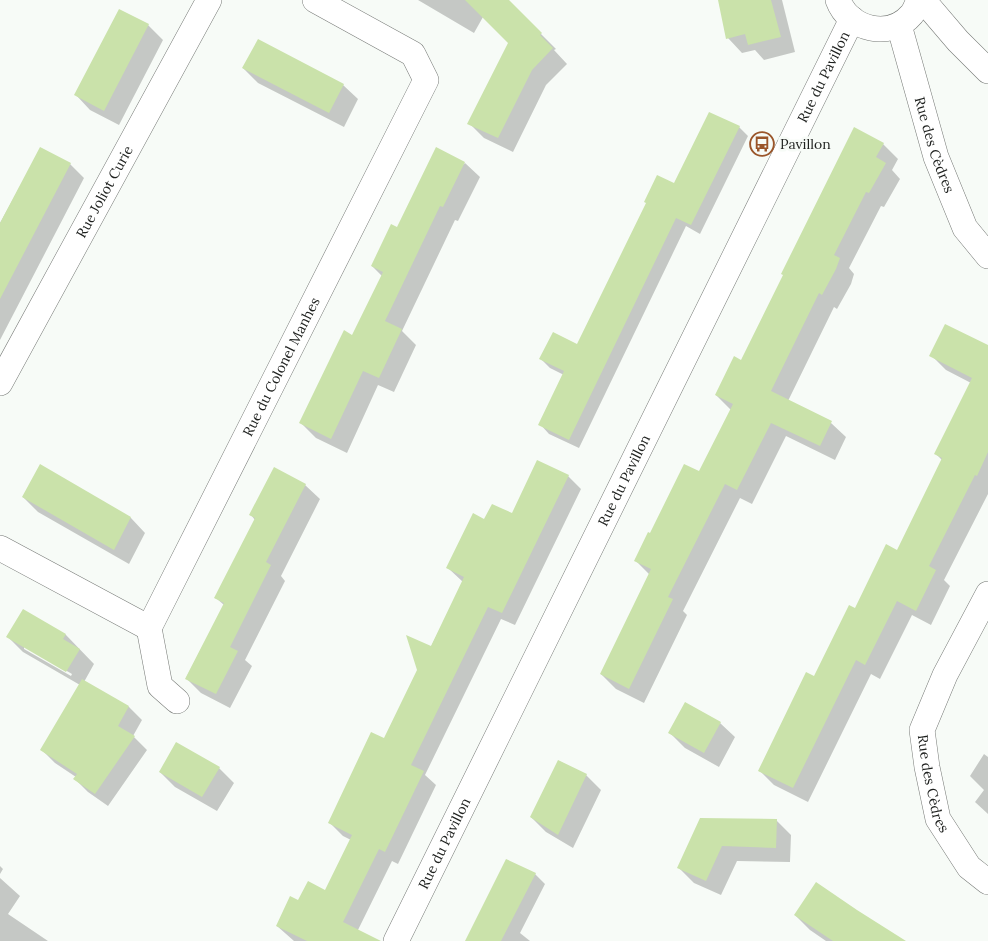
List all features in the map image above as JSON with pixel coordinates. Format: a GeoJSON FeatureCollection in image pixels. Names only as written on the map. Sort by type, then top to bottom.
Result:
{"type":"FeatureCollection","features":[{"type":"Feature","properties":{"kind":"street","name":"Rue Joliot Curie"},"geometry":{"type":"LineString","coordinates":[[0,383],[209,0]]}},
{"type":"Feature","properties":{"kind":"street","name":"Rue du Colonel Manhes"},"geometry":{"type":"LineString","coordinates":[[149,628],[426,80],[413,54],[315,0]]}},
{"type":"Feature","properties":{"kind":"street"},"geometry":{"type":"LineString","coordinates":[[845,10],[864,27],[882,29],[898,25],[912,14],[919,0]]}},
{"type":"Feature","properties":{"kind":"street"},"geometry":{"type":"LineString","coordinates":[[923,0],[958,41],[988,71]]}},
{"type":"Feature","properties":{"kind":"street","name":"Rue du Pavillon"},"geometry":{"type":"LineString","coordinates":[[396,941],[845,10]]}},
{"type":"Feature","properties":{"kind":"street","name":"Rue des Cèdres"},"geometry":{"type":"LineString","coordinates":[[898,25],[936,157],[965,228],[988,256]]}},
{"type":"Feature","properties":{"kind":"street"},"geometry":{"type":"LineString","coordinates":[[0,548],[149,628],[160,686],[177,701]]}},
{"type":"Feature","properties":{"kind":"street","name":"Rue des Cèdres"},"geometry":{"type":"LineString","coordinates":[[988,594],[945,675],[922,730],[927,767],[938,819],[969,867],[988,882]]}},
{"type":"Feature","properties":{"kind":"building"},"geometry":{"type":"Polygon","coordinates":[[[465,0],[509,0],[542,33],[540,35],[553,48],[532,70],[498,138],[467,124],[508,43],[465,0]]]}},
{"type":"Feature","properties":{"kind":"building"},"geometry":{"type":"Polygon","coordinates":[[[718,0],[771,0],[781,37],[748,45],[745,34],[726,39],[718,0]]]}},
{"type":"Feature","properties":{"kind":"building"},"geometry":{"type":"Polygon","coordinates":[[[119,9],[149,24],[104,111],[74,95],[119,9]]]}},
{"type":"Feature","properties":{"kind":"building"},"geometry":{"type":"Polygon","coordinates":[[[258,39],[344,84],[329,113],[242,68],[258,39]]]}},
{"type":"Feature","properties":{"kind":"building"},"geometry":{"type":"Polygon","coordinates":[[[709,112],[740,126],[691,225],[676,218],[569,440],[538,425],[564,371],[539,359],[553,332],[577,344],[646,203],[644,202],[657,175],[674,183],[709,112]]]}},
{"type":"Feature","properties":{"kind":"building"},"geometry":{"type":"Polygon","coordinates":[[[854,127],[884,143],[876,157],[886,163],[869,193],[866,192],[834,255],[840,258],[836,269],[822,295],[819,293],[771,391],[832,421],[820,446],[771,423],[737,490],[725,484],[668,597],[673,599],[629,689],[600,674],[651,569],[634,561],[684,464],[699,471],[733,404],[715,395],[734,356],[741,360],[783,275],[781,274],[854,127]]]}},
{"type":"Feature","properties":{"kind":"building"},"geometry":{"type":"Polygon","coordinates":[[[40,147],[71,163],[0,299],[0,223],[40,147]]]}},
{"type":"Feature","properties":{"kind":"building"},"geometry":{"type":"Polygon","coordinates":[[[436,147],[465,162],[443,207],[440,206],[385,321],[402,329],[379,378],[363,371],[331,439],[299,423],[344,330],[352,335],[383,272],[371,266],[391,224],[397,227],[436,147]]]}},
{"type":"Feature","properties":{"kind":"building"},"geometry":{"type":"Polygon","coordinates":[[[945,324],[988,345],[988,452],[929,566],[936,570],[916,611],[897,601],[865,665],[856,660],[793,788],[758,771],[806,672],[814,676],[849,605],[855,608],[886,544],[897,550],[942,458],[934,454],[972,378],[929,356],[945,324]]]}},
{"type":"Feature","properties":{"kind":"building"},"geometry":{"type":"Polygon","coordinates":[[[537,460],[569,475],[502,613],[488,607],[411,765],[424,771],[385,852],[379,849],[343,922],[381,941],[307,941],[276,926],[290,896],[298,900],[308,881],[325,890],[352,835],[328,823],[371,732],[384,738],[417,670],[406,635],[431,646],[464,577],[446,568],[473,513],[484,519],[492,504],[512,513],[537,460]]]}},
{"type":"Feature","properties":{"kind":"building"},"geometry":{"type":"Polygon","coordinates":[[[40,464],[131,517],[114,550],[22,497],[40,464]]]}},
{"type":"Feature","properties":{"kind":"building"},"geometry":{"type":"Polygon","coordinates":[[[274,467],[306,484],[266,562],[271,565],[230,647],[238,651],[216,694],[185,679],[224,603],[214,598],[255,518],[249,515],[274,467]]]}},
{"type":"Feature","properties":{"kind":"building"},"geometry":{"type":"Polygon","coordinates":[[[23,609],[66,634],[63,639],[80,649],[66,672],[6,637],[23,609]]]}},
{"type":"Feature","properties":{"kind":"building"},"geometry":{"type":"Polygon","coordinates":[[[82,679],[129,706],[118,726],[135,736],[95,794],[73,779],[77,774],[40,750],[82,679]]]}},
{"type":"Feature","properties":{"kind":"building"},"geometry":{"type":"Polygon","coordinates":[[[685,702],[721,722],[704,753],[668,733],[685,702]]]}},
{"type":"Feature","properties":{"kind":"building"},"geometry":{"type":"Polygon","coordinates":[[[176,742],[220,767],[202,797],[159,772],[176,742]]]}},
{"type":"Feature","properties":{"kind":"building"},"geometry":{"type":"Polygon","coordinates":[[[558,760],[587,774],[558,835],[530,817],[558,760]]]}},
{"type":"Feature","properties":{"kind":"building"},"geometry":{"type":"Polygon","coordinates":[[[700,818],[777,819],[776,848],[722,846],[706,881],[677,868],[700,818]]]}},
{"type":"Feature","properties":{"kind":"building"},"geometry":{"type":"Polygon","coordinates":[[[506,859],[536,873],[501,941],[465,941],[506,859]]]}},
{"type":"Feature","properties":{"kind":"building"},"geometry":{"type":"Polygon","coordinates":[[[816,882],[906,941],[833,941],[794,915],[816,882]]]}},
{"type":"Feature","properties":{"kind":"place","name":"Pavillon"},"geometry":{"type":"Point","coordinates":[762,144]}}]}
